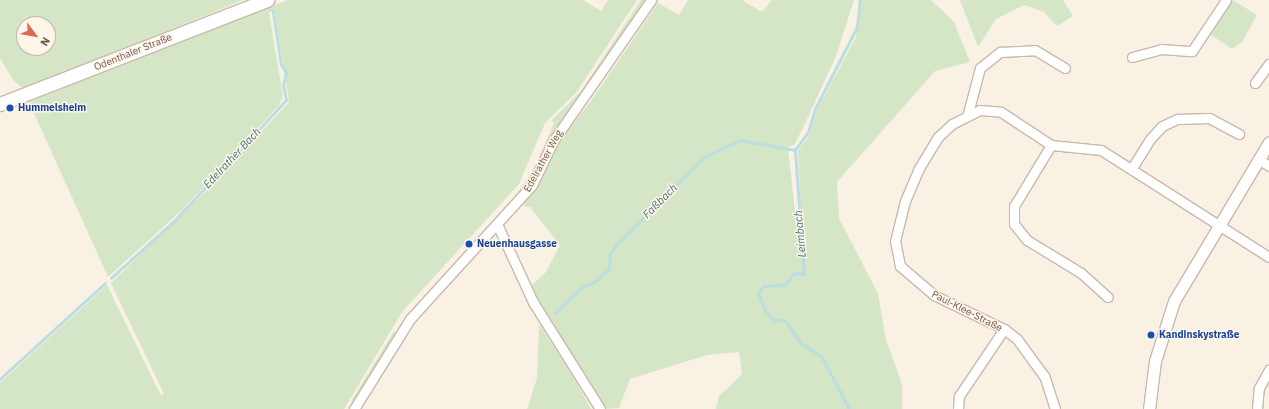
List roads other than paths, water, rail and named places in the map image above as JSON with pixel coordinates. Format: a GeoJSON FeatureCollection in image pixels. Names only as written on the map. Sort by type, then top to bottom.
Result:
{"type":"FeatureCollection","features":[{"type":"Feature","properties":{"kind":"main road","name":"Odenthaler Straße"},"geometry":{"type":"LineString","coordinates":[[0,104],[267,0]]}},
{"type":"Feature","properties":{"kind":"street","name":"Edelrather Weg"},"geometry":{"type":"LineString","coordinates":[[354,409],[410,319],[532,185],[557,136],[651,0]]}},
{"type":"Feature","properties":{"kind":"street"},"geometry":{"type":"LineString","coordinates":[[1132,57],[1161,49],[1192,51],[1226,0]]}},
{"type":"Feature","properties":{"kind":"street"},"geometry":{"type":"LineString","coordinates":[[1065,68],[1035,50],[1000,52],[980,68],[968,113],[980,110],[1000,112],[1051,145],[1101,150],[1132,168],[1269,257]]}},
{"type":"Feature","properties":{"kind":"street"},"geometry":{"type":"LineString","coordinates":[[1255,83],[1269,64]]}},
{"type":"Feature","properties":{"kind":"street","name":"Paul-Klee-Straße"},"geometry":{"type":"LineString","coordinates":[[968,113],[938,137],[918,170],[905,201],[895,241],[900,266],[934,295],[1004,329],[1028,350],[1044,376],[1056,409]]}},
{"type":"Feature","properties":{"kind":"street"},"geometry":{"type":"LineString","coordinates":[[1132,168],[1150,139],[1162,126],[1177,119],[1209,118],[1239,134]]}},
{"type":"Feature","properties":{"kind":"street"},"geometry":{"type":"LineString","coordinates":[[1149,409],[1155,361],[1174,301],[1217,224],[1269,142]]}},
{"type":"Feature","properties":{"kind":"street"},"geometry":{"type":"LineString","coordinates":[[1051,145],[1014,206],[1014,224],[1027,240],[1081,273],[1108,297]]}},
{"type":"Feature","properties":{"kind":"street"},"geometry":{"type":"LineString","coordinates":[[1258,159],[1269,166]]}},
{"type":"Feature","properties":{"kind":"street"},"geometry":{"type":"LineString","coordinates":[[497,224],[533,302],[600,409]]}},
{"type":"Feature","properties":{"kind":"street"},"geometry":{"type":"LineString","coordinates":[[958,409],[960,396],[1004,329]]}},
{"type":"Feature","properties":{"kind":"street"},"geometry":{"type":"LineString","coordinates":[[1257,409],[1259,388],[1269,370]]}},
{"type":"Feature","properties":{"kind":"waterway","name":"Leimbach"},"geometry":{"type":"LineString","coordinates":[[849,409],[821,356],[801,344],[784,320],[775,321],[765,311],[758,293],[764,286],[785,285],[794,273],[804,274],[795,150],[808,132],[815,109],[857,27],[860,0]]}},
{"type":"Feature","properties":{"kind":"waterway","name":"Edelrather Bach"},"geometry":{"type":"LineString","coordinates":[[111,278],[174,221],[286,100],[283,85],[286,73],[281,65],[273,12]]}},
{"type":"Feature","properties":{"kind":"waterway","name":"Faßbach"},"geometry":{"type":"LineString","coordinates":[[555,313],[583,286],[596,281],[609,269],[610,254],[617,244],[704,157],[740,140],[795,150]]}},
{"type":"Feature","properties":{"kind":"waterway","name":"Edelrather Bach"},"geometry":{"type":"LineString","coordinates":[[0,379],[105,283]]}},
{"type":"Feature","properties":{"kind":"place","name":"Hummelsheim"},"geometry":{"type":"Point","coordinates":[10,108]}},
{"type":"Feature","properties":{"kind":"place","name":"Neuenhausgasse"},"geometry":{"type":"Point","coordinates":[469,244]}},
{"type":"Feature","properties":{"kind":"place","name":"Kandinskystraße"},"geometry":{"type":"Point","coordinates":[1151,335]}}]}
